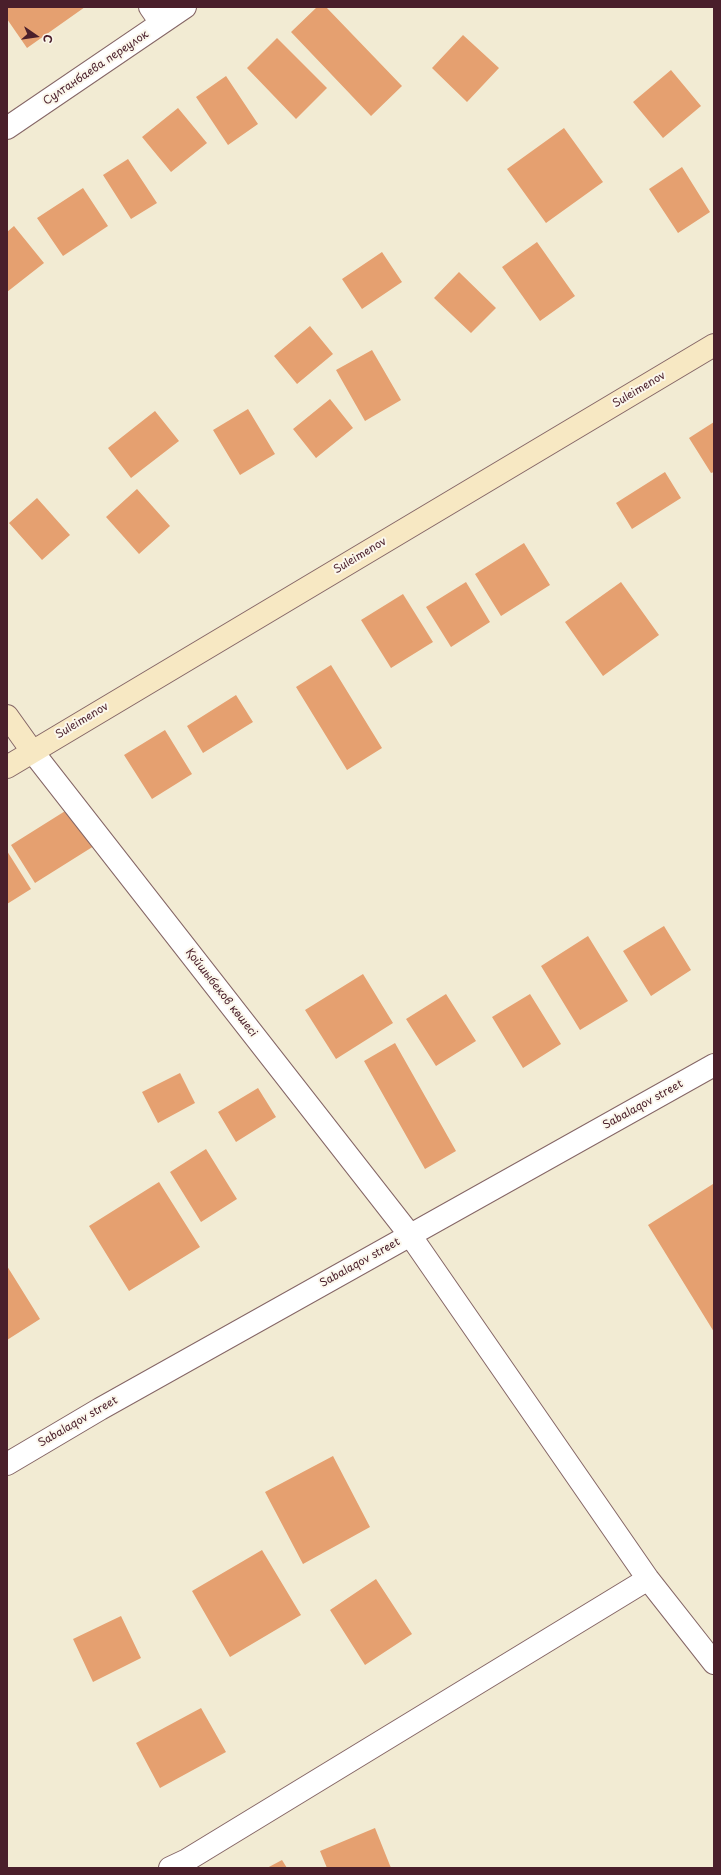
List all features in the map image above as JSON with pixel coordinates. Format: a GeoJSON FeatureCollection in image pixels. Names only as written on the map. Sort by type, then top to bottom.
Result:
{"type":"FeatureCollection","features":[{"type":"Feature","properties":{"kind":"main road","name":"Suleimenov"},"geometry":{"type":"LineString","coordinates":[[7,767],[714,345]]}},
{"type":"Feature","properties":{"kind":"main road"},"geometry":{"type":"LineString","coordinates":[[7,716],[32,751]]}},
{"type":"Feature","properties":{"kind":"street","name":"Султанбаева переулок"},"geometry":{"type":"LineString","coordinates":[[7,128],[155,15],[185,7]]}},
{"type":"Feature","properties":{"kind":"street","name":"Қойшыбеков көшесі"},"geometry":{"type":"LineString","coordinates":[[32,751],[410,1235],[648,1579],[714,1663]]}},
{"type":"Feature","properties":{"kind":"street","name":"Sabalaqov street"},"geometry":{"type":"LineString","coordinates":[[7,1464],[100,1409],[714,1065]]}},
{"type":"Feature","properties":{"kind":"street"},"geometry":{"type":"LineString","coordinates":[[170,1868],[194,1856],[648,1579]]}},
{"type":"Feature","properties":{"kind":"building"},"geometry":{"type":"Polygon","coordinates":[[[7,7],[85,7],[27,48],[7,19],[7,7]]]}},
{"type":"Feature","properties":{"kind":"building"},"geometry":{"type":"Polygon","coordinates":[[[317,7],[326,7],[402,86],[371,116],[291,32],[317,7]]]}},
{"type":"Feature","properties":{"kind":"building"},"geometry":{"type":"Polygon","coordinates":[[[463,35],[499,68],[467,102],[432,68],[463,35]]]}},
{"type":"Feature","properties":{"kind":"building"},"geometry":{"type":"Polygon","coordinates":[[[277,38],[327,88],[296,119],[247,68],[277,38]]]}},
{"type":"Feature","properties":{"kind":"building"},"geometry":{"type":"Polygon","coordinates":[[[671,70],[701,106],[663,138],[633,102],[671,70]]]}},
{"type":"Feature","properties":{"kind":"building"},"geometry":{"type":"Polygon","coordinates":[[[226,76],[258,124],[228,145],[196,97],[226,76]]]}},
{"type":"Feature","properties":{"kind":"building"},"geometry":{"type":"Polygon","coordinates":[[[178,108],[207,143],[171,172],[142,137],[178,108]]]}},
{"type":"Feature","properties":{"kind":"building"},"geometry":{"type":"Polygon","coordinates":[[[564,128],[603,182],[546,223],[507,169],[564,128]]]}},
{"type":"Feature","properties":{"kind":"building"},"geometry":{"type":"Polygon","coordinates":[[[128,159],[157,203],[131,219],[103,175],[128,159]]]}},
{"type":"Feature","properties":{"kind":"building"},"geometry":{"type":"Polygon","coordinates":[[[682,167],[710,212],[678,233],[649,189],[682,167]]]}},
{"type":"Feature","properties":{"kind":"building"},"geometry":{"type":"Polygon","coordinates":[[[83,188],[108,226],[63,256],[37,218],[83,188]]]}},
{"type":"Feature","properties":{"kind":"building"},"geometry":{"type":"Polygon","coordinates":[[[14,226],[44,263],[7,292],[7,232],[14,226]]]}},
{"type":"Feature","properties":{"kind":"building"},"geometry":{"type":"Polygon","coordinates":[[[537,242],[575,296],[540,321],[502,267],[537,242]]]}},
{"type":"Feature","properties":{"kind":"building"},"geometry":{"type":"Polygon","coordinates":[[[382,252],[402,282],[362,309],[342,279],[382,252]]]}},
{"type":"Feature","properties":{"kind":"building"},"geometry":{"type":"Polygon","coordinates":[[[459,272],[496,308],[471,333],[434,298],[459,272]]]}},
{"type":"Feature","properties":{"kind":"building"},"geometry":{"type":"Polygon","coordinates":[[[310,326],[333,354],[297,384],[274,356],[310,326]]]}},
{"type":"Feature","properties":{"kind":"building"},"geometry":{"type":"Polygon","coordinates":[[[372,350],[401,400],[365,421],[336,370],[372,350]]]}},
{"type":"Feature","properties":{"kind":"building"},"geometry":{"type":"Polygon","coordinates":[[[330,399],[353,428],[316,458],[293,429],[330,399]]]}},
{"type":"Feature","properties":{"kind":"building"},"geometry":{"type":"Polygon","coordinates":[[[248,409],[275,454],[240,475],[213,430],[248,409]]]}},
{"type":"Feature","properties":{"kind":"building"},"geometry":{"type":"Polygon","coordinates":[[[155,411],[179,441],[131,478],[108,448],[155,411]]]}},
{"type":"Feature","properties":{"kind":"building"},"geometry":{"type":"Polygon","coordinates":[[[714,422],[714,472],[711,473],[689,438],[714,422]]]}},
{"type":"Feature","properties":{"kind":"building"},"geometry":{"type":"Polygon","coordinates":[[[665,472],[681,498],[632,529],[616,503],[665,472]]]}},
{"type":"Feature","properties":{"kind":"building"},"geometry":{"type":"Polygon","coordinates":[[[137,489],[170,526],[139,554],[106,517],[137,489]]]}},
{"type":"Feature","properties":{"kind":"building"},"geometry":{"type":"Polygon","coordinates":[[[37,498],[70,535],[42,560],[9,523],[37,498]]]}},
{"type":"Feature","properties":{"kind":"building"},"geometry":{"type":"Polygon","coordinates":[[[524,543],[550,585],[501,616],[475,574],[524,543]]]}},
{"type":"Feature","properties":{"kind":"building"},"geometry":{"type":"Polygon","coordinates":[[[466,582],[490,622],[451,647],[426,607],[466,582]]]}},
{"type":"Feature","properties":{"kind":"building"},"geometry":{"type":"Polygon","coordinates":[[[621,582],[659,635],[603,676],[565,622],[621,582]]]}},
{"type":"Feature","properties":{"kind":"building"},"geometry":{"type":"Polygon","coordinates":[[[403,594],[433,642],[391,668],[361,620],[403,594]]]}},
{"type":"Feature","properties":{"kind":"building"},"geometry":{"type":"Polygon","coordinates":[[[331,665],[382,748],[347,770],[296,687],[331,665]]]}},
{"type":"Feature","properties":{"kind":"building"},"geometry":{"type":"Polygon","coordinates":[[[236,695],[253,722],[203,753],[187,726],[236,695]]]}},
{"type":"Feature","properties":{"kind":"building"},"geometry":{"type":"Polygon","coordinates":[[[165,730],[192,774],[152,799],[124,755],[165,730]]]}},
{"type":"Feature","properties":{"kind":"building"},"geometry":{"type":"Polygon","coordinates":[[[70,808],[94,846],[35,883],[11,845],[70,808]]]}},
{"type":"Feature","properties":{"kind":"building"},"geometry":{"type":"Polygon","coordinates":[[[7,851],[31,889],[7,904],[7,851]]]}},
{"type":"Feature","properties":{"kind":"building"},"geometry":{"type":"Polygon","coordinates":[[[664,926],[691,970],[651,996],[623,951],[664,926]]]}},
{"type":"Feature","properties":{"kind":"building"},"geometry":{"type":"Polygon","coordinates":[[[588,936],[628,1001],[580,1030],[541,966],[588,936]]]}},
{"type":"Feature","properties":{"kind":"building"},"geometry":{"type":"Polygon","coordinates":[[[363,974],[393,1023],[336,1059],[305,1010],[363,974]]]}},
{"type":"Feature","properties":{"kind":"building"},"geometry":{"type":"Polygon","coordinates":[[[446,994],[476,1041],[436,1066],[406,1019],[446,994]]]}},
{"type":"Feature","properties":{"kind":"building"},"geometry":{"type":"Polygon","coordinates":[[[530,994],[561,1044],[523,1068],[492,1017],[530,994]]]}},
{"type":"Feature","properties":{"kind":"building"},"geometry":{"type":"Polygon","coordinates":[[[395,1043],[456,1151],[425,1169],[364,1061],[395,1043]]]}},
{"type":"Feature","properties":{"kind":"building"},"geometry":{"type":"Polygon","coordinates":[[[180,1073],[195,1103],[158,1123],[142,1092],[180,1073]]]}},
{"type":"Feature","properties":{"kind":"building"},"geometry":{"type":"Polygon","coordinates":[[[258,1088],[276,1117],[236,1142],[218,1112],[258,1088]]]}},
{"type":"Feature","properties":{"kind":"building"},"geometry":{"type":"Polygon","coordinates":[[[206,1149],[237,1199],[201,1222],[170,1172],[206,1149]]]}},
{"type":"Feature","properties":{"kind":"building"},"geometry":{"type":"Polygon","coordinates":[[[159,1182],[200,1247],[129,1291],[89,1226],[159,1182]]]}},
{"type":"Feature","properties":{"kind":"building"},"geometry":{"type":"Polygon","coordinates":[[[713,1184],[714,1185],[714,1332],[648,1225],[713,1184]]]}},
{"type":"Feature","properties":{"kind":"building"},"geometry":{"type":"Polygon","coordinates":[[[7,1266],[40,1319],[7,1340],[7,1266]]]}},
{"type":"Feature","properties":{"kind":"building"},"geometry":{"type":"Polygon","coordinates":[[[333,1456],[370,1527],[303,1564],[265,1492],[333,1456]]]}},
{"type":"Feature","properties":{"kind":"building"},"geometry":{"type":"Polygon","coordinates":[[[262,1550],[301,1615],[230,1657],[192,1591],[262,1550]]]}},
{"type":"Feature","properties":{"kind":"building"},"geometry":{"type":"Polygon","coordinates":[[[376,1579],[412,1634],[365,1665],[330,1610],[376,1579]]]}},
{"type":"Feature","properties":{"kind":"building"},"geometry":{"type":"Polygon","coordinates":[[[121,1616],[141,1658],[93,1682],[73,1639],[121,1616]]]}},
{"type":"Feature","properties":{"kind":"building"},"geometry":{"type":"Polygon","coordinates":[[[201,1708],[226,1752],[160,1788],[136,1743],[201,1708]]]}},
{"type":"Feature","properties":{"kind":"building"},"geometry":{"type":"Polygon","coordinates":[[[375,1828],[391,1868],[327,1868],[320,1851],[375,1828]]]}},
{"type":"Feature","properties":{"kind":"building"},"geometry":{"type":"Polygon","coordinates":[[[282,1860],[287,1868],[267,1868],[282,1860]]]}}]}
